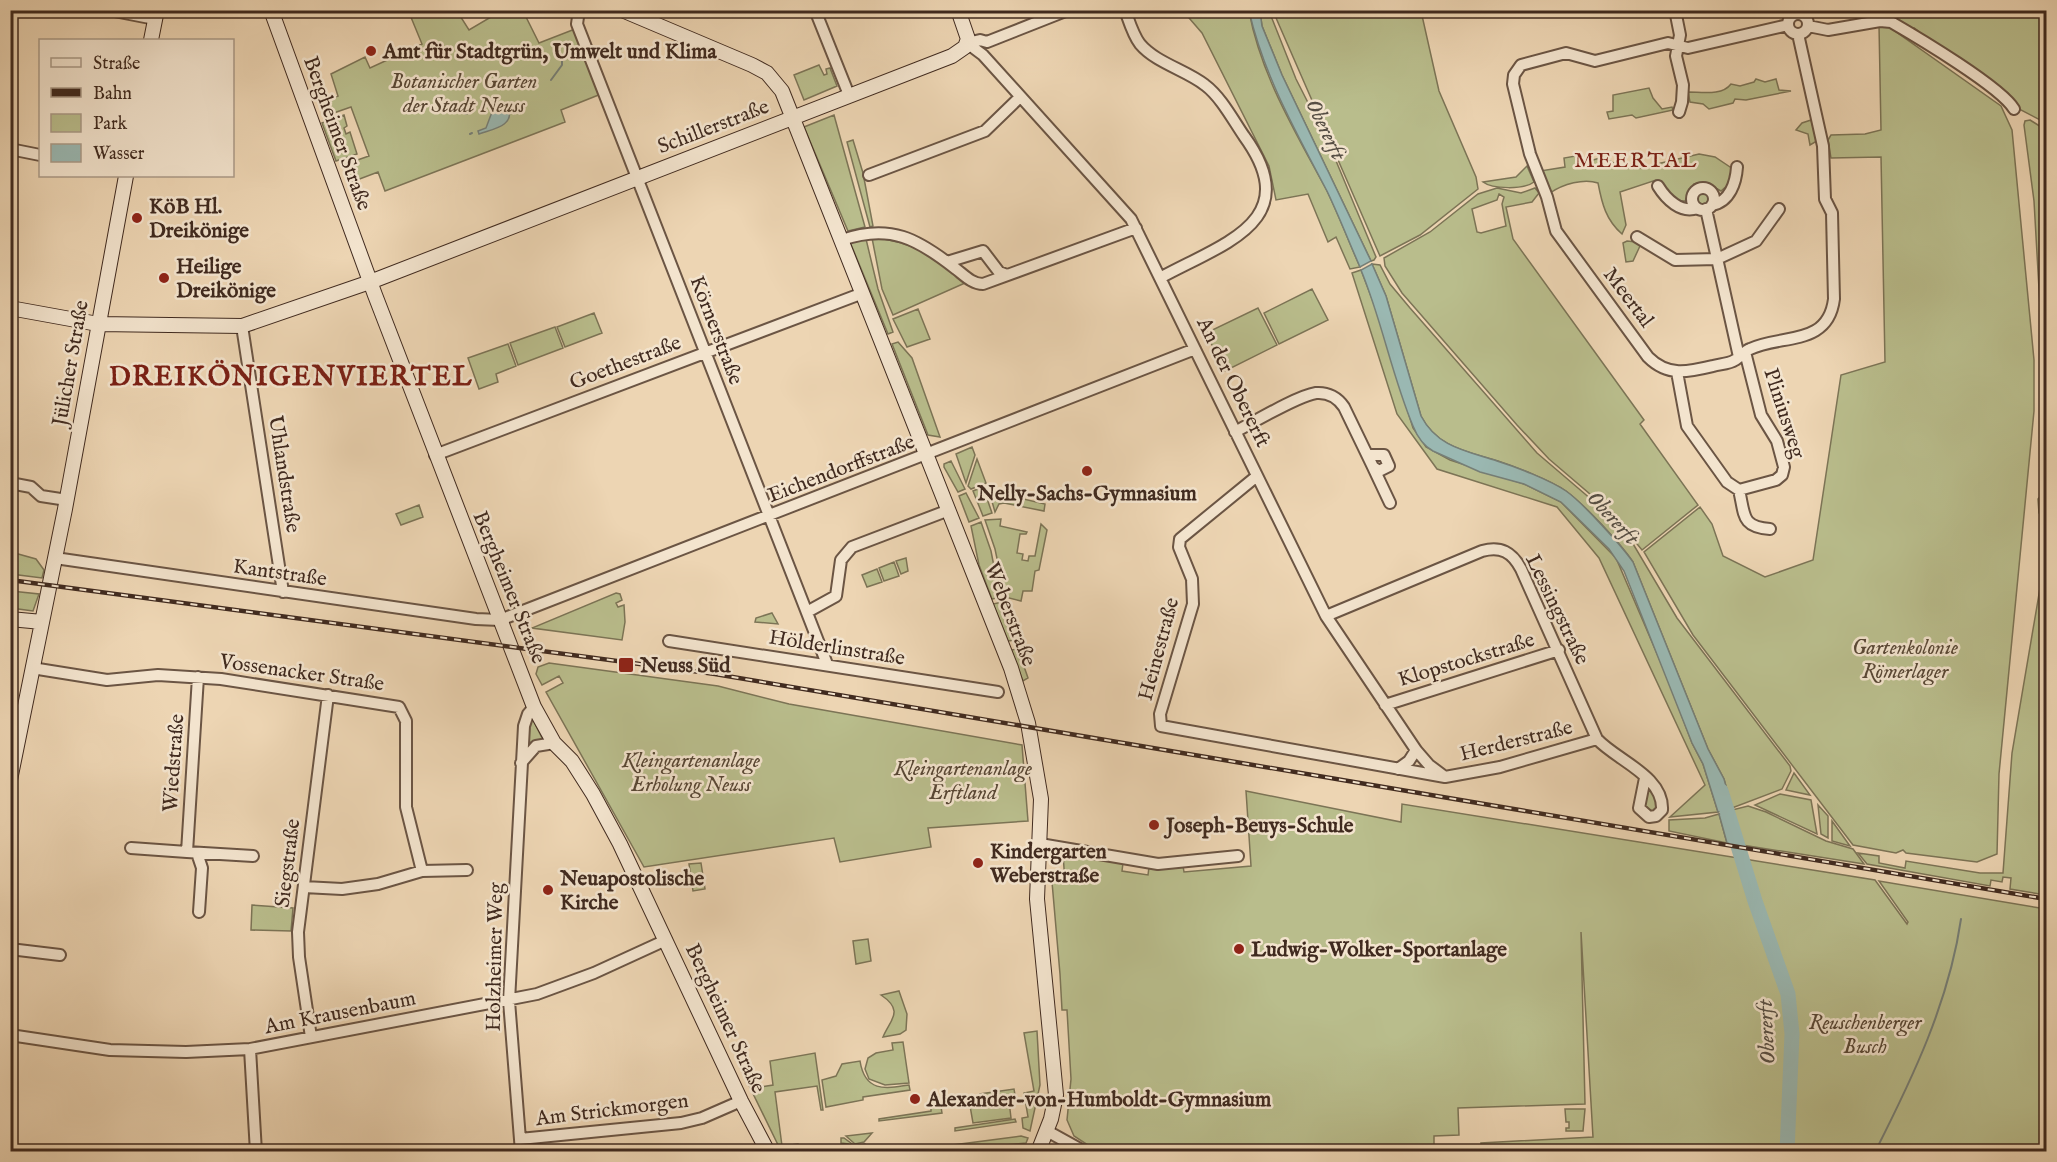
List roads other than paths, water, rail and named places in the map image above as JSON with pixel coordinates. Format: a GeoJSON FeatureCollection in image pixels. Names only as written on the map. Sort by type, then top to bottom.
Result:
{"type":"FeatureCollection","features":[{"type":"Feature","properties":{"kind":"main road","name":"Bergheimer Straße"},"geometry":{"type":"LineString","coordinates":[[271,10],[435,455],[534,707],[554,743],[572,761],[593,794],[666,940],[741,1101],[768,1152]]}},
{"type":"Feature","properties":{"kind":"main road","name":"Weberstraße"},"geometry":{"type":"LineString","coordinates":[[622,10],[767,73],[782,91],[1011,668],[1028,723],[1041,799],[1038,907],[1056,1080],[1054,1107],[1038,1152]]}},
{"type":"Feature","properties":{"kind":"main road"},"geometry":{"type":"LineString","coordinates":[[958,10],[966,28],[967,43]]}},
{"type":"Feature","properties":{"kind":"main road"},"geometry":{"type":"LineString","coordinates":[[151,39],[156,15]]}},
{"type":"Feature","properties":{"kind":"main road","name":"Schillerstraße"},"geometry":{"type":"LineString","coordinates":[[10,308],[98,324],[242,326],[370,282],[952,56],[967,43]]}},
{"type":"Feature","properties":{"kind":"main road","name":"Jülicher Straße"},"geometry":{"type":"LineString","coordinates":[[10,780],[67,500],[126,177]]}},
{"type":"Feature","properties":{"kind":"main road"},"geometry":{"type":"LineString","coordinates":[[10,619],[42,622]]}},
{"type":"Feature","properties":{"kind":"street"},"geometry":{"type":"LineString","coordinates":[[110,10],[156,15]]}},
{"type":"Feature","properties":{"kind":"street","name":"Körnerstraße"},"geometry":{"type":"LineString","coordinates":[[579,10],[577,24],[827,664]]}},
{"type":"Feature","properties":{"kind":"street"},"geometry":{"type":"LineString","coordinates":[[815,10],[849,95]]}},
{"type":"Feature","properties":{"kind":"street"},"geometry":{"type":"LineString","coordinates":[[967,43],[980,40],[987,42],[1068,10]]}},
{"type":"Feature","properties":{"kind":"street"},"geometry":{"type":"LineString","coordinates":[[1125,10],[1139,42],[1148,52],[1208,87],[1258,154],[1268,183],[1264,208],[1246,230],[1161,279]]}},
{"type":"Feature","properties":{"kind":"street"},"geometry":{"type":"LineString","coordinates":[[1675,10],[1680,34],[1676,56],[1683,85],[1679,112]]}},
{"type":"Feature","properties":{"kind":"street"},"geometry":{"type":"LineString","coordinates":[[1867,10],[1869,22]]}},
{"type":"Feature","properties":{"kind":"street","name":"Meertal"},"geometry":{"type":"LineString","coordinates":[[1677,372],[1662,368],[1648,357],[1556,231],[1547,197],[1530,154],[1513,79],[1521,65],[1566,53],[1595,61],[1668,43],[1688,48],[1788,25],[1792,16],[1802,13],[1807,19],[1808,26]]}},
{"type":"Feature","properties":{"kind":"street"},"geometry":{"type":"LineString","coordinates":[[1788,25],[1791,32],[1798,34],[1805,32],[1808,26],[1828,30],[1869,22],[1884,21],[1894,24],[2006,98],[2014,109]]}},
{"type":"Feature","properties":{"kind":"street"},"geometry":{"type":"LineString","coordinates":[[1770,529],[1755,528],[1748,523],[1739,490],[1726,482],[1687,426],[1677,372],[1706,368],[1814,332],[1828,317],[1833,305],[1832,213],[1825,199],[1823,146],[1798,34]]}},
{"type":"Feature","properties":{"kind":"street"},"geometry":{"type":"LineString","coordinates":[[983,55],[987,51],[987,42]]}},
{"type":"Feature","properties":{"kind":"street","name":"An der Obererft"},"geometry":{"type":"LineString","coordinates":[[967,43],[983,55],[1131,219],[1326,616],[1416,750],[1429,765],[1445,777]]}},
{"type":"Feature","properties":{"kind":"street"},"geometry":{"type":"LineString","coordinates":[[868,175],[985,131],[1020,97]]}},
{"type":"Feature","properties":{"kind":"street"},"geometry":{"type":"LineString","coordinates":[[10,149],[39,155]]}},
{"type":"Feature","properties":{"kind":"street"},"geometry":{"type":"LineString","coordinates":[[1658,186],[1676,205],[1692,210],[1705,207],[1721,201],[1730,192],[1737,166]]}},
{"type":"Feature","properties":{"kind":"street"},"geometry":{"type":"LineString","coordinates":[[1705,207],[1742,355]]}},
{"type":"Feature","properties":{"kind":"street"},"geometry":{"type":"LineString","coordinates":[[1637,237],[1675,260],[1717,259],[1756,241],[1779,209]]}},
{"type":"Feature","properties":{"kind":"street"},"geometry":{"type":"LineString","coordinates":[[842,240],[865,233],[890,233],[916,242],[980,284],[1136,228]]}},
{"type":"Feature","properties":{"kind":"street"},"geometry":{"type":"LineString","coordinates":[[947,262],[983,251],[999,272],[1007,275]]}},
{"type":"Feature","properties":{"kind":"street","name":"Goethestraße"},"geometry":{"type":"LineString","coordinates":[[435,455],[863,293]]}},
{"type":"Feature","properties":{"kind":"street","name":"Uhlandstraße"},"geometry":{"type":"LineString","coordinates":[[242,326],[283,592]]}},
{"type":"Feature","properties":{"kind":"street","name":"Eichendorffstraße"},"geometry":{"type":"LineString","coordinates":[[500,620],[770,517],[1195,349]]}},
{"type":"Feature","properties":{"kind":"street","name":"Pliniusweg"},"geometry":{"type":"LineString","coordinates":[[1739,490],[1776,480],[1784,469],[1777,441],[1761,415],[1742,355]]}},
{"type":"Feature","properties":{"kind":"street"},"geometry":{"type":"LineString","coordinates":[[1235,432],[1310,395],[1328,394],[1341,403],[1390,503]]}},
{"type":"Feature","properties":{"kind":"street"},"geometry":{"type":"LineString","coordinates":[[1368,455],[1384,455],[1389,462],[1389,466],[1384,470],[1379,471],[1373,467]]}},
{"type":"Feature","properties":{"kind":"street","name":"Heinestraße"},"geometry":{"type":"LineString","coordinates":[[1257,476],[1179,539],[1179,547],[1192,579],[1193,604],[1159,719],[1161,726],[1445,777]]}},
{"type":"Feature","properties":{"kind":"street"},"geometry":{"type":"LineString","coordinates":[[10,483],[31,487],[41,496],[67,500]]}},
{"type":"Feature","properties":{"kind":"street"},"geometry":{"type":"LineString","coordinates":[[807,612],[836,596],[841,560],[852,547],[949,510]]}},
{"type":"Feature","properties":{"kind":"street","name":"Lessingstraße"},"geometry":{"type":"LineString","coordinates":[[1326,616],[1482,551],[1499,549],[1507,552],[1518,564],[1559,650],[1597,739],[1616,757],[1646,778]]}},
{"type":"Feature","properties":{"kind":"street","name":"Kantstraße"},"geometry":{"type":"LineString","coordinates":[[55,558],[476,619],[500,620]]}},
{"type":"Feature","properties":{"kind":"street","name":"Hölderlinstraße"},"geometry":{"type":"LineString","coordinates":[[669,641],[998,692]]}},
{"type":"Feature","properties":{"kind":"street","name":"Klopstockstraße"},"geometry":{"type":"LineString","coordinates":[[1385,705],[1559,650]]}},
{"type":"Feature","properties":{"kind":"street","name":"Vossenacker Straße"},"geometry":{"type":"LineString","coordinates":[[32,668],[107,680],[158,675],[198,677],[393,705],[404,712],[406,721],[406,807],[422,871]]}},
{"type":"Feature","properties":{"kind":"street","name":"Wiedstraße"},"geometry":{"type":"LineString","coordinates":[[198,677],[192,853],[202,868],[199,912]]}},
{"type":"Feature","properties":{"kind":"street","name":"Siegstraße"},"geometry":{"type":"LineString","coordinates":[[311,1037],[298,942],[328,695]]}},
{"type":"Feature","properties":{"kind":"street","name":"Holzheimer Weg"},"geometry":{"type":"LineString","coordinates":[[521,1152],[509,1001],[521,764],[525,722],[534,707]]}},
{"type":"Feature","properties":{"kind":"street","name":"Herderstraße"},"geometry":{"type":"LineString","coordinates":[[1445,777],[1500,767],[1597,739]]}},
{"type":"Feature","properties":{"kind":"street"},"geometry":{"type":"LineString","coordinates":[[521,764],[533,748],[554,743]]}},
{"type":"Feature","properties":{"kind":"street"},"geometry":{"type":"LineString","coordinates":[[1398,769],[1416,750]]}},
{"type":"Feature","properties":{"kind":"street"},"geometry":{"type":"LineString","coordinates":[[1040,844],[1158,864],[1238,856]]}},
{"type":"Feature","properties":{"kind":"street"},"geometry":{"type":"LineString","coordinates":[[131,848],[253,856]]}},
{"type":"Feature","properties":{"kind":"street"},"geometry":{"type":"LineString","coordinates":[[304,887],[330,890],[356,888],[422,871],[467,870]]}},
{"type":"Feature","properties":{"kind":"street","name":"Am Krausenbaum"},"geometry":{"type":"LineString","coordinates":[[10,1035],[110,1050],[186,1052],[250,1049],[509,1001],[594,973],[666,940]]}},
{"type":"Feature","properties":{"kind":"street"},"geometry":{"type":"LineString","coordinates":[[10,949],[60,955]]}},
{"type":"Feature","properties":{"kind":"street"},"geometry":{"type":"LineString","coordinates":[[250,1049],[256,1152]]}},
{"type":"Feature","properties":{"kind":"street","name":"Am Strickmorgen"},"geometry":{"type":"LineString","coordinates":[[520,1139],[681,1123],[702,1118],[741,1101]]}},
{"type":"Feature","properties":{"kind":"street"},"geometry":{"type":"LineString","coordinates":[[1047,1131],[1085,1152]]}},
{"type":"Feature","properties":{"kind":"water"},"geometry":{"type":"Polygon","coordinates":[[[1249,11],[1260,11],[1262,26],[1282,75],[1371,261],[1360,267],[1327,191],[1272,81],[1249,11]]]}},
{"type":"Feature","properties":{"kind":"water"},"geometry":{"type":"Polygon","coordinates":[[[498,102],[508,106],[509,118],[502,126],[479,134],[478,131],[486,128],[495,104],[498,102]]]}},
{"type":"Feature","properties":{"kind":"water"},"geometry":{"type":"Polygon","coordinates":[[[467,103],[472,106],[472,112],[466,114],[457,110],[459,105],[467,103]]]}},
{"type":"Feature","properties":{"kind":"water"},"geometry":{"type":"Polygon","coordinates":[[[1372,264],[1386,296],[1421,416],[1435,435],[1464,451],[1523,470],[1566,491],[1620,545],[1633,562],[1708,749],[1724,779],[1732,808],[1718,812],[1703,764],[1692,743],[1624,571],[1609,549],[1561,502],[1524,484],[1480,472],[1433,451],[1419,437],[1406,407],[1361,270],[1372,264]]]}},
{"type":"Feature","properties":{"kind":"water"},"geometry":{"type":"Polygon","coordinates":[[[1732,810],[1742,845],[1727,843],[1719,814],[1732,810]]]}},
{"type":"Feature","properties":{"kind":"waterway"},"geometry":{"type":"LineString","coordinates":[[551,80],[562,65],[562,57]]}},
{"type":"Feature","properties":{"kind":"waterway","name":"Obererft"},"geometry":{"type":"LineString","coordinates":[[1721,791],[1755,901],[1788,994],[1792,1034],[1787,1152]]}},
{"type":"Feature","properties":{"kind":"waterway"},"geometry":{"type":"LineString","coordinates":[[1875,1152],[1916,1067],[1939,1009],[1948,980],[1961,919]]}},
{"type":"Feature","properties":{"kind":"railway"},"geometry":{"type":"LineString","coordinates":[[10,580],[715,674],[2046,899]]}},
{"type":"Feature","properties":{"kind":"place","name":"Amt für Stadtgrün, Umwelt und Klima"},"geometry":{"type":"Point","coordinates":[371,51]}},
{"type":"Feature","properties":{"kind":"place","name":"KöB Hl. Dreikönige"},"geometry":{"type":"Point","coordinates":[137,218]}},
{"type":"Feature","properties":{"kind":"place","name":"Heilige Dreikönige"},"geometry":{"type":"Point","coordinates":[164,278]}},
{"type":"Feature","properties":{"kind":"place","name":"Nelly-Sachs-Gymnasium"},"geometry":{"type":"Point","coordinates":[1087,471]}},
{"type":"Feature","properties":{"kind":"place","name":"Neuss Süd"},"geometry":{"type":"Point","coordinates":[626,665]}},
{"type":"Feature","properties":{"kind":"place","name":"Joseph-Beuys-Schule"},"geometry":{"type":"Point","coordinates":[1154,825]}},
{"type":"Feature","properties":{"kind":"place","name":"Kindergarten Weberstraße"},"geometry":{"type":"Point","coordinates":[978,863]}},
{"type":"Feature","properties":{"kind":"place","name":"Neuapostolische Kirche"},"geometry":{"type":"Point","coordinates":[548,890]}},
{"type":"Feature","properties":{"kind":"place","name":"Ludwig-Wolker-Sportanlage"},"geometry":{"type":"Point","coordinates":[1239,949]}},
{"type":"Feature","properties":{"kind":"place","name":"Alexander-von-Humboldt-Gymnasium"},"geometry":{"type":"Point","coordinates":[915,1099]}},
{"type":"Feature","properties":{"kind":"district","name":"MEERTAL"},"geometry":{"type":"Point","coordinates":[1636,159]}},
{"type":"Feature","properties":{"kind":"district","name":"DREIKÖNIGENVIERTEL"},"geometry":{"type":"Point","coordinates":[291,376]}},
{"type":"Feature","properties":{"kind":"park label","name":"Botanischer Garten der Stadt Neuss"},"geometry":{"type":"Point","coordinates":[464,93]}},
{"type":"Feature","properties":{"kind":"park label","name":"Gartenkolonie Römerlager"},"geometry":{"type":"Point","coordinates":[1905,659]}},
{"type":"Feature","properties":{"kind":"park label","name":"Kleingartenanlage Erholung Neuss"},"geometry":{"type":"Point","coordinates":[691,772]}},
{"type":"Feature","properties":{"kind":"park label","name":"Kleingartenanlage Erftland"},"geometry":{"type":"Point","coordinates":[963,780]}},
{"type":"Feature","properties":{"kind":"park label","name":"Reuschenberger Busch"},"geometry":{"type":"Point","coordinates":[1865,1034]}}]}
